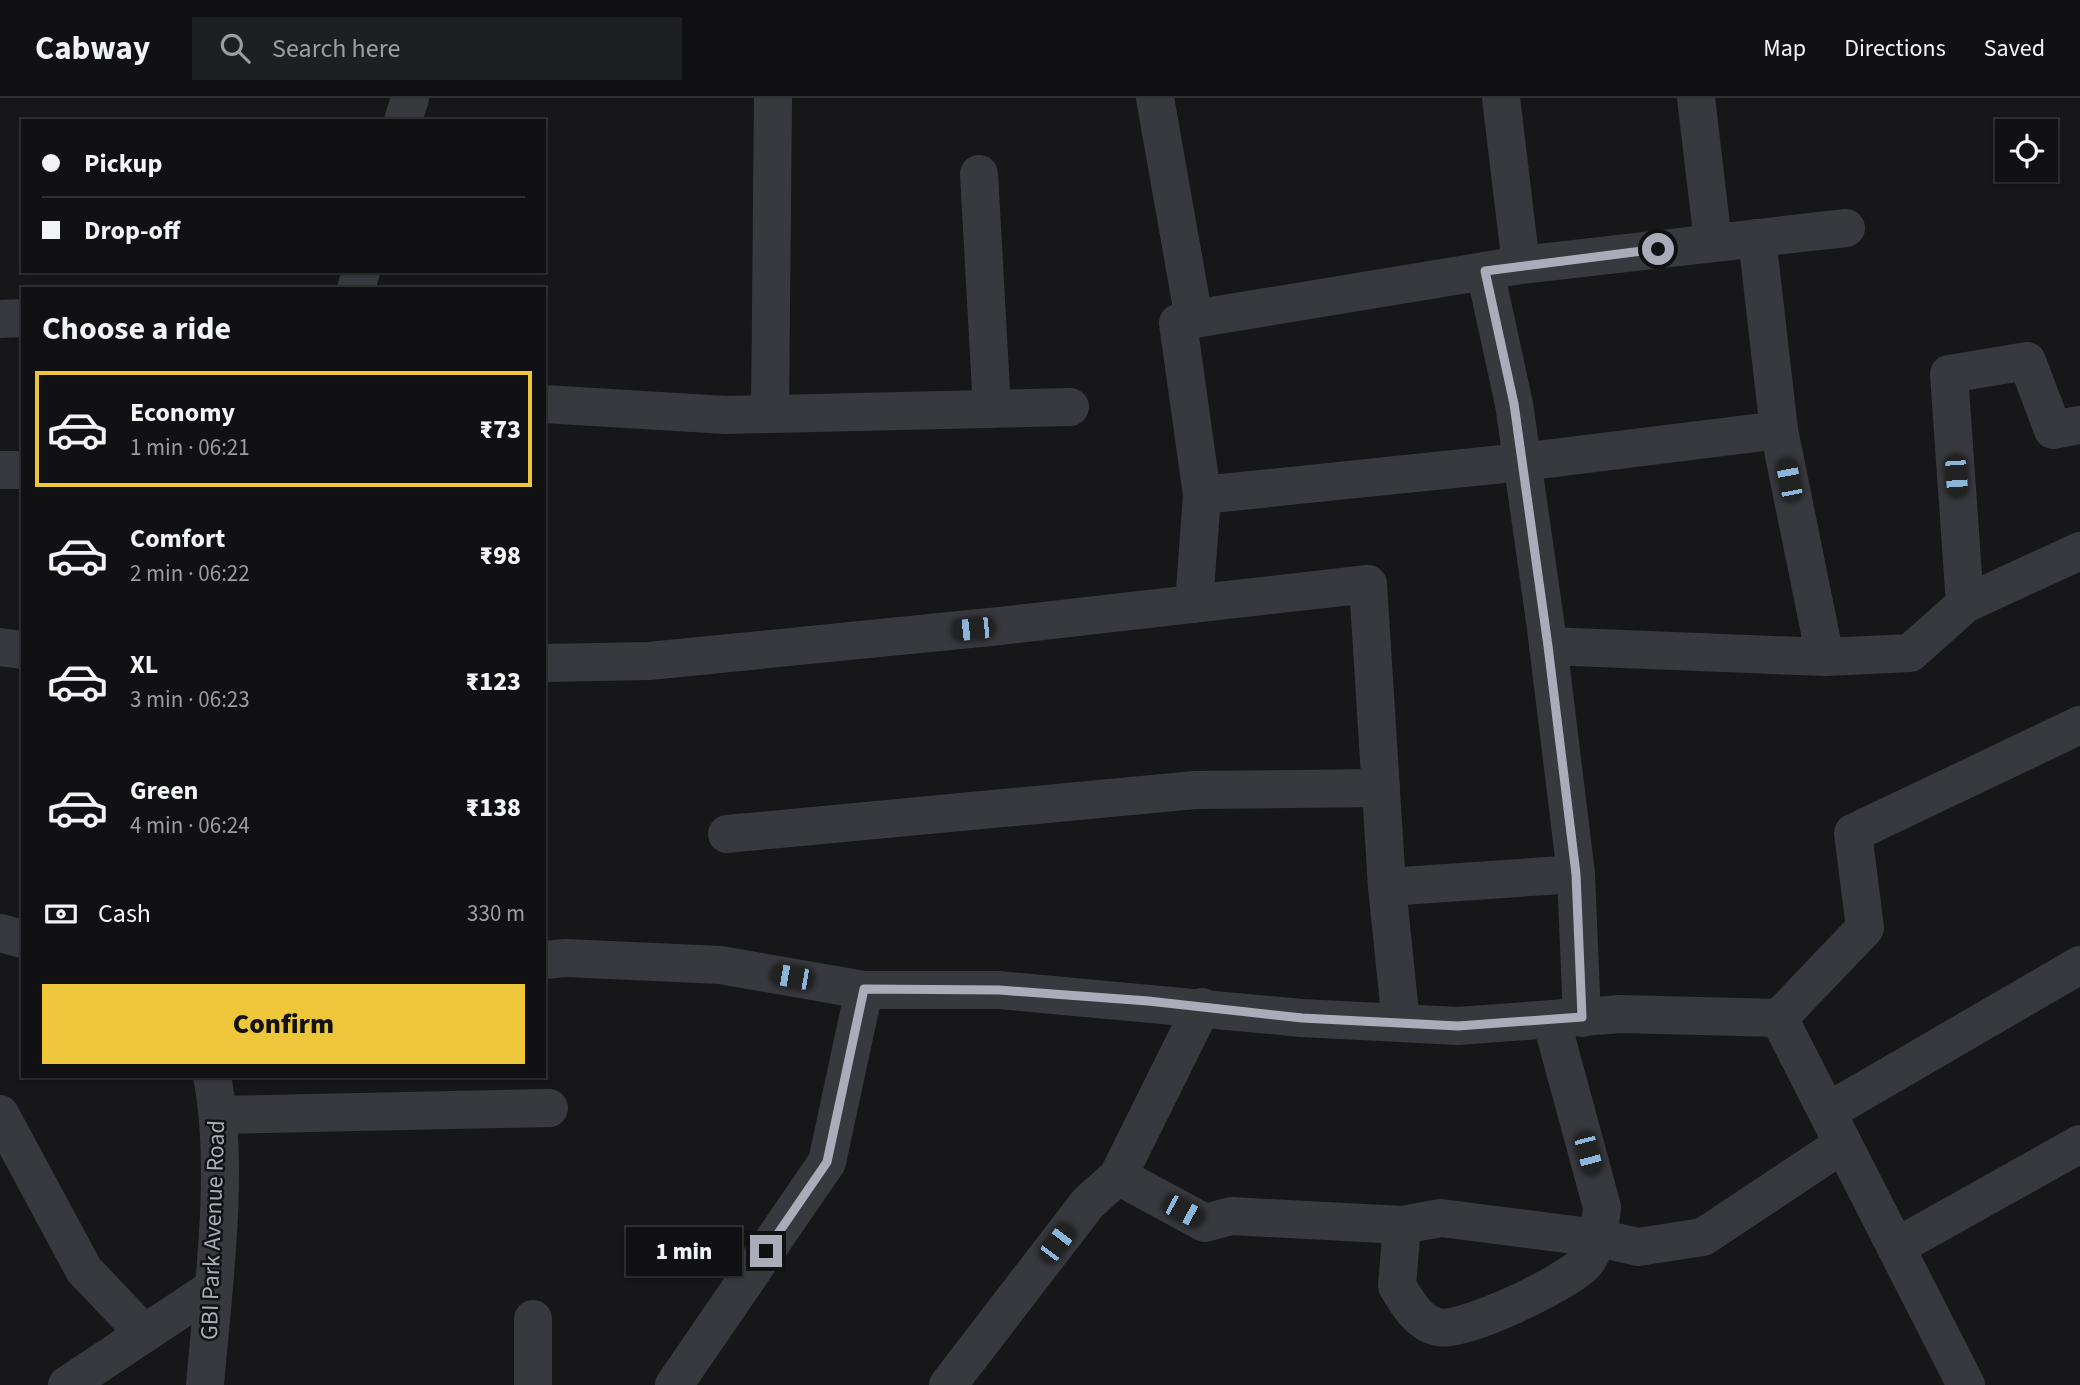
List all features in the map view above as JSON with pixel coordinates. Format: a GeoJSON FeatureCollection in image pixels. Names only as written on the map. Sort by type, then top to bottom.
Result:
{"type":"FeatureCollection","features":[{"type":"Feature","properties":{"kind":"street"},"geometry":{"type":"LineString","coordinates":[[404,119],[410,98]]}},
{"type":"Feature","properties":{"kind":"street"},"geometry":{"type":"LineString","coordinates":[[770,415],[773,98]]}},
{"type":"Feature","properties":{"kind":"street"},"geometry":{"type":"LineString","coordinates":[[1155,98],[1194,319],[1503,268],[1846,228]]}},
{"type":"Feature","properties":{"kind":"street"},"geometry":{"type":"LineString","coordinates":[[1402,1225],[1396,1286],[1422,1320],[1437,1327],[1454,1328],[1486,1319],[1584,1264],[1598,1238],[1602,1207],[1567,1018],[1576,874],[1514,404],[1503,268],[1501,98]]}},
{"type":"Feature","properties":{"kind":"street"},"geometry":{"type":"LineString","coordinates":[[1696,98],[1713,242]]}},
{"type":"Feature","properties":{"kind":"street"},"geometry":{"type":"LineString","coordinates":[[979,174],[992,409]]}},
{"type":"Feature","properties":{"kind":"street"},"geometry":{"type":"LineString","coordinates":[[1757,238],[1779,430],[1825,657]]}},
{"type":"Feature","properties":{"kind":"street"},"geometry":{"type":"LineString","coordinates":[[0,319],[21,318]]}},
{"type":"Feature","properties":{"kind":"street"},"geometry":{"type":"LineString","coordinates":[[1178,323],[1202,495],[1194,604]]}},
{"type":"Feature","properties":{"kind":"street"},"geometry":{"type":"LineString","coordinates":[[1965,604],[1949,374],[2027,361],[2053,430],[2080,425]]}},
{"type":"Feature","properties":{"kind":"street"},"geometry":{"type":"LineString","coordinates":[[546,404],[726,415],[1070,407]]}},
{"type":"Feature","properties":{"kind":"street"},"geometry":{"type":"LineString","coordinates":[[1202,495],[1522,462],[1779,430]]}},
{"type":"Feature","properties":{"kind":"street"},"geometry":{"type":"LineString","coordinates":[[0,470],[21,470]]}},
{"type":"Feature","properties":{"kind":"street"},"geometry":{"type":"LineString","coordinates":[[1548,646],[1825,657],[1910,653],[1965,604],[2080,551]]}},
{"type":"Feature","properties":{"kind":"street"},"geometry":{"type":"LineString","coordinates":[[546,663],[649,661],[1368,584],[1387,887],[1401,1023]]}},
{"type":"Feature","properties":{"kind":"street"},"geometry":{"type":"LineString","coordinates":[[0,648],[21,650]]}},
{"type":"Feature","properties":{"kind":"street"},"geometry":{"type":"LineString","coordinates":[[546,960],[566,958],[720,965],[864,989],[999,990],[1302,1018],[1458,1026],[1621,1014],[1779,1018],[1865,928],[1853,834],[2079,729]]}},
{"type":"Feature","properties":{"kind":"street"},"geometry":{"type":"LineString","coordinates":[[727,834],[1195,790],[1381,788]]}},
{"type":"Feature","properties":{"kind":"street"},"geometry":{"type":"LineString","coordinates":[[1387,887],[1576,874]]}},
{"type":"Feature","properties":{"kind":"street"},"geometry":{"type":"LineString","coordinates":[[0,933],[21,938]]}},
{"type":"Feature","properties":{"kind":"street"},"geometry":{"type":"LineString","coordinates":[[1118,1176],[1205,1223],[1231,1216],[1402,1225],[1441,1218],[1598,1238],[1638,1247],[1703,1237],[1835,1128],[2080,965]]}},
{"type":"Feature","properties":{"kind":"street"},"geometry":{"type":"LineString","coordinates":[[674,1385],[827,1162],[864,989]]}},
{"type":"Feature","properties":{"kind":"street"},"geometry":{"type":"LineString","coordinates":[[948,1385],[1088,1203],[1118,1176],[1202,1007]]}},
{"type":"Feature","properties":{"kind":"street"},"geometry":{"type":"LineString","coordinates":[[1779,1018],[1966,1385]]}},
{"type":"Feature","properties":{"kind":"street","name":"GBI Park Avenue Road"},"geometry":{"type":"LineString","coordinates":[[205,1385],[214,1288],[219,1115],[212,1078]]}},
{"type":"Feature","properties":{"kind":"street"},"geometry":{"type":"LineString","coordinates":[[219,1115],[549,1108]]}},
{"type":"Feature","properties":{"kind":"street"},"geometry":{"type":"LineString","coordinates":[[0,1114],[84,1270],[144,1333]]}},
{"type":"Feature","properties":{"kind":"street"},"geometry":{"type":"LineString","coordinates":[[1896,1247],[2080,1144]]}},
{"type":"Feature","properties":{"kind":"street"},"geometry":{"type":"LineString","coordinates":[[67,1385],[214,1288]]}},
{"type":"Feature","properties":{"kind":"street"},"geometry":{"type":"LineString","coordinates":[[533,1319],[533,1385]]}},
{"type":"Feature","properties":{"kind":"route"},"geometry":{"type":"LineString","coordinates":[[766,1251],[827,1162],[864,989],[999,990],[1148,1001],[1302,1018],[1458,1026],[1582,1017],[1576,874],[1548,646],[1514,404],[1485,271],[1658,249]]}}]}
